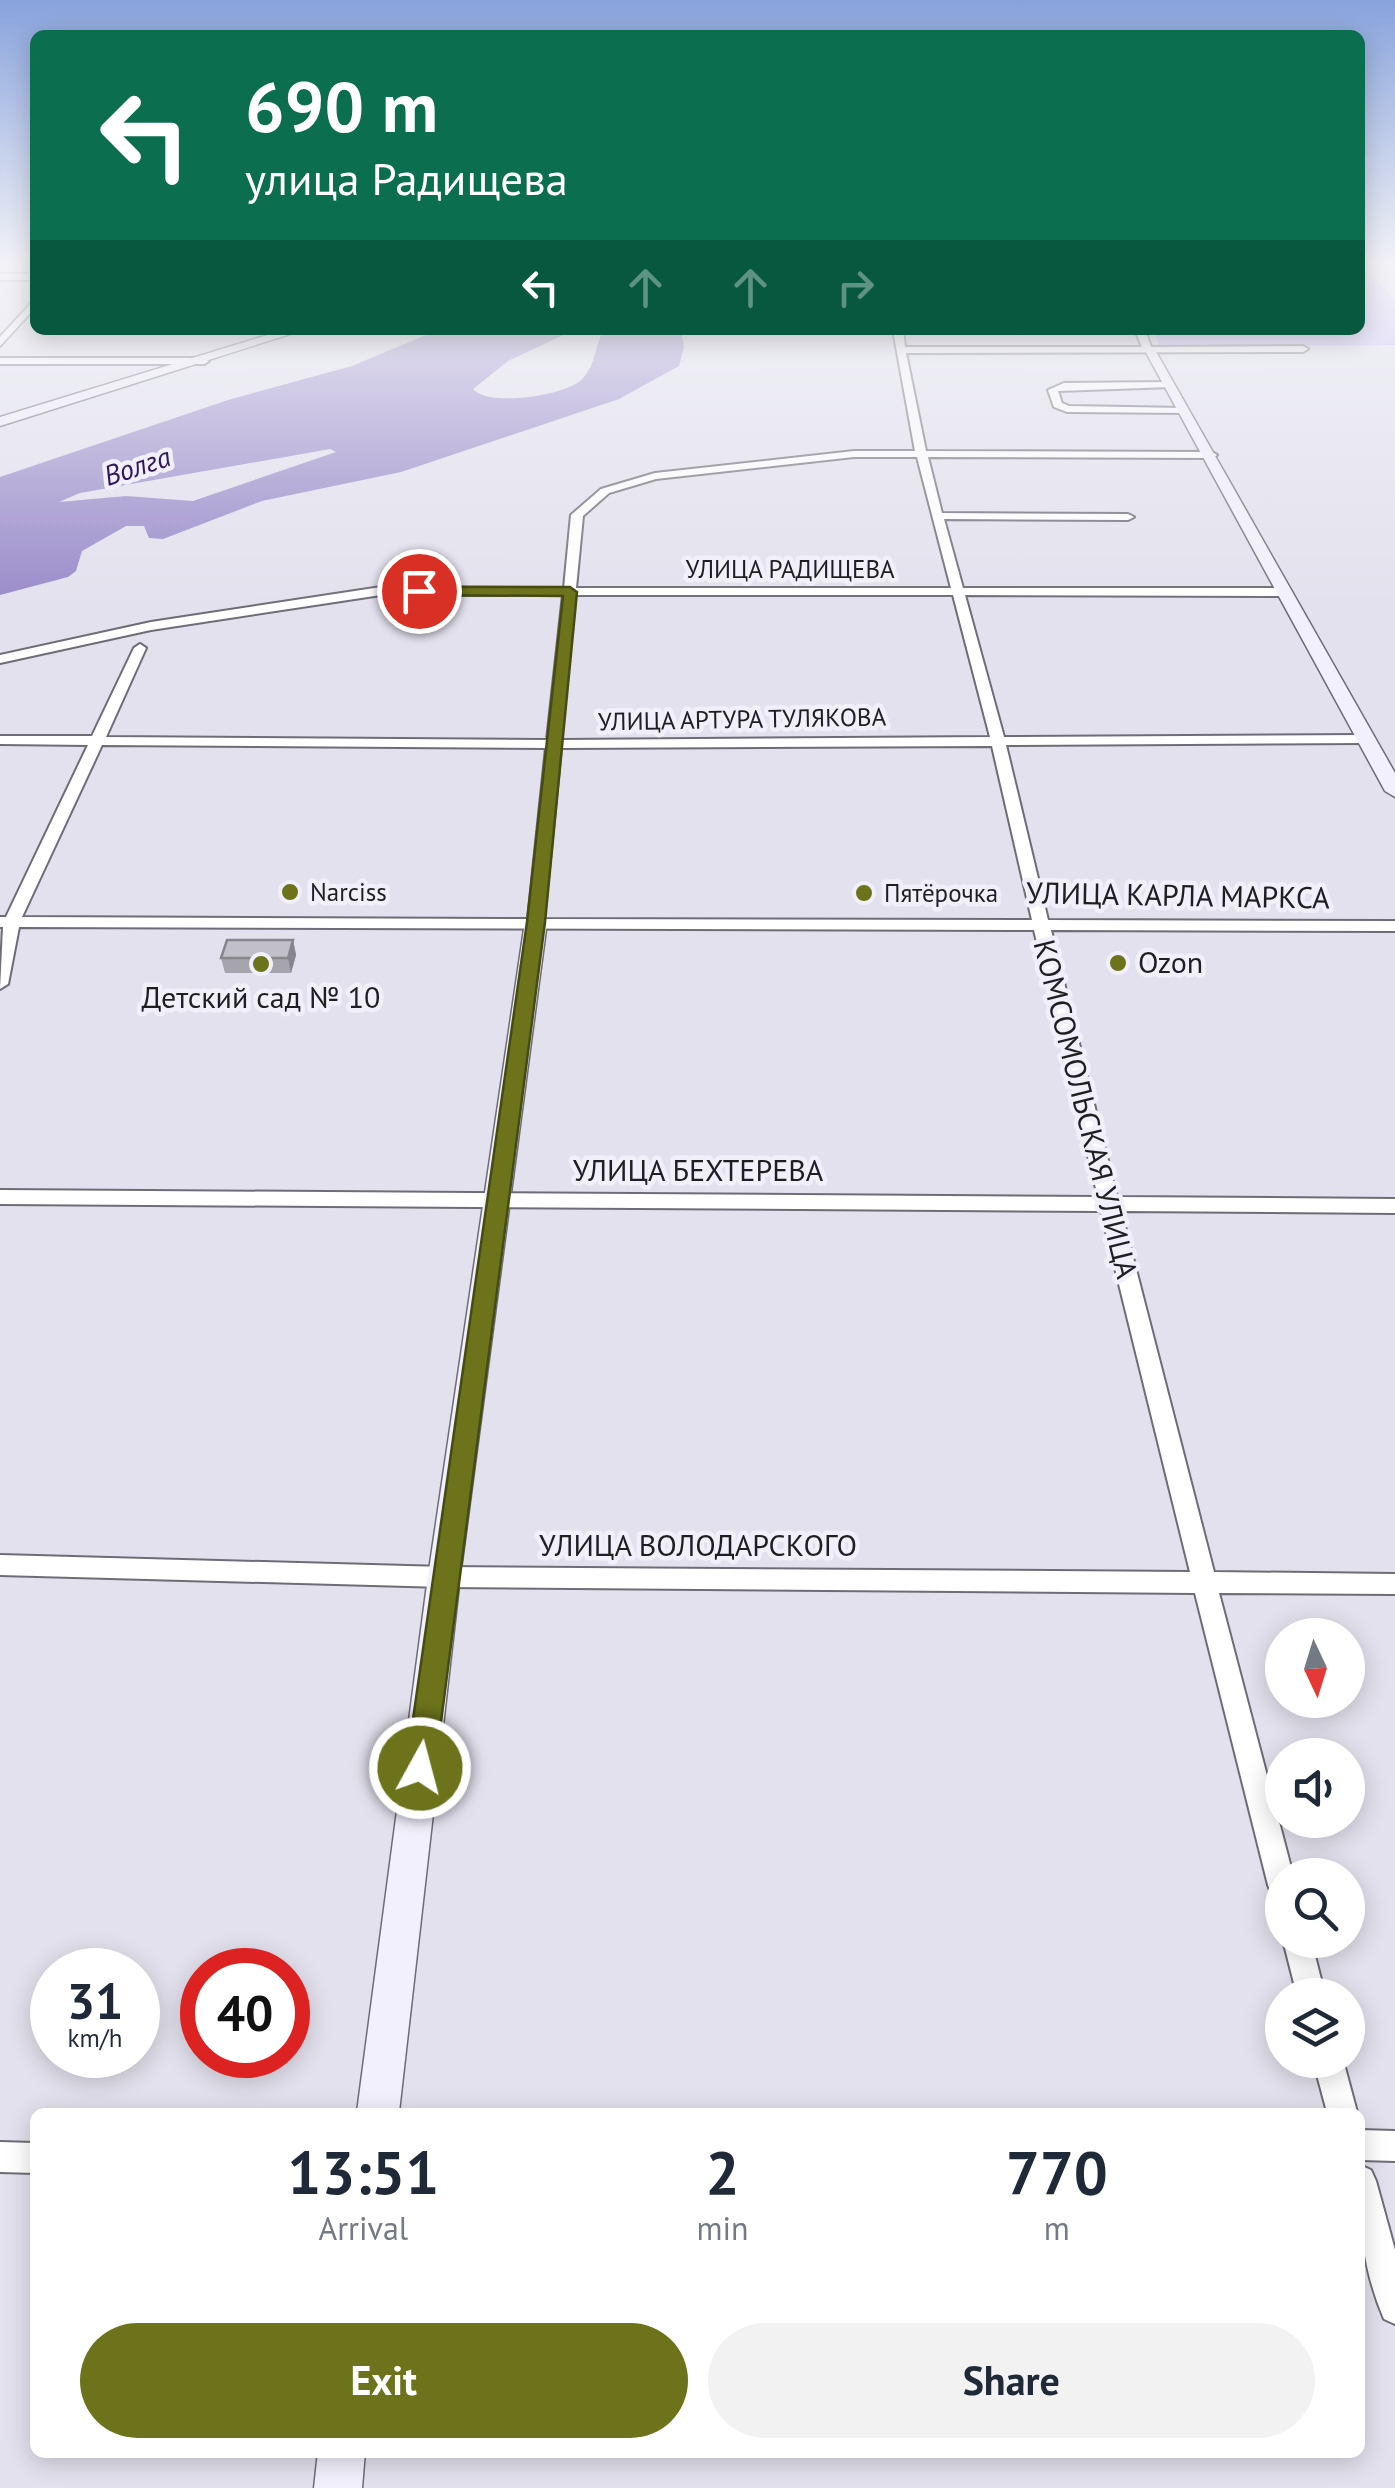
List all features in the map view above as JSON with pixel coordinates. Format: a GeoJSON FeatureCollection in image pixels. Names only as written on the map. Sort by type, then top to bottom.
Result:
{"type":"FeatureCollection","features":[{"type":"Feature","properties":{"kind":"street"},"geometry":{"type":"LineString","coordinates":[[0,422],[157,375]]}},
{"type":"Feature","properties":{"kind":"street","name":"КОМСОМОЛЬСКАЯ УЛИЦА"},"geometry":{"type":"LineString","coordinates":[[906,375],[936,516],[998,739],[1038,922],[1275,1858]]}},
{"type":"Feature","properties":{"kind":"street"},"geometry":{"type":"LineString","coordinates":[[1162,375],[1212,456],[1281,592],[1395,791]]}},
{"type":"Feature","properties":{"kind":"street"},"geometry":{"type":"LineString","coordinates":[[1170,389],[1064,386],[1053,390],[1058,405],[1067,409],[1185,412]]}},
{"type":"Feature","properties":{"kind":"street"},"geometry":{"type":"LineString","coordinates":[[1132,392],[1170,389]]}},
{"type":"Feature","properties":{"kind":"street"},"geometry":{"type":"LineString","coordinates":[[378,2108],[444,1577],[536,922],[578,515],[604,492],[654,476],[854,454],[1212,456]]}},
{"type":"Feature","properties":{"kind":"street"},"geometry":{"type":"LineString","coordinates":[[936,516],[1128,517]]}},
{"type":"Feature","properties":{"kind":"street","name":"УЛИЦА РАДИЩЕВА"},"geometry":{"type":"LineString","coordinates":[[0,659],[152,626],[381,590],[1281,592]]}},
{"type":"Feature","properties":{"kind":"street"},"geometry":{"type":"LineString","coordinates":[[0,984],[6,922],[99,740],[140,648]]}},
{"type":"Feature","properties":{"kind":"street","name":"УЛИЦА АРТУРА ТУЛЯКОВА"},"geometry":{"type":"LineString","coordinates":[[0,740],[553,744],[1366,739]]}},
{"type":"Feature","properties":{"kind":"street","name":"УЛИЦА КАРЛА МАРКСА"},"geometry":{"type":"LineString","coordinates":[[6,922],[1395,926]]}},
{"type":"Feature","properties":{"kind":"street","name":"УЛИЦА БЕХТЕРЕВА"},"geometry":{"type":"LineString","coordinates":[[0,1198],[1395,1206]]}},
{"type":"Feature","properties":{"kind":"street","name":"УЛИЦА ВОЛОДАРСКОГО"},"geometry":{"type":"LineString","coordinates":[[0,1566],[444,1577],[1395,1584]]}},
{"type":"Feature","properties":{"kind":"street"},"geometry":{"type":"LineString","coordinates":[[1333,2078],[1341,2108]]}},
{"type":"Feature","properties":{"kind":"street"},"geometry":{"type":"LineString","coordinates":[[1365,2145],[1395,2146]]}},
{"type":"Feature","properties":{"kind":"street"},"geometry":{"type":"LineString","coordinates":[[0,2157],[30,2158]]}},
{"type":"Feature","properties":{"kind":"street"},"geometry":{"type":"LineString","coordinates":[[1365,2199],[1395,2308]]}},
{"type":"Feature","properties":{"kind":"street"},"geometry":{"type":"LineString","coordinates":[[338,2488],[341,2458]]}},
{"type":"Feature","properties":{"kind":"water","name":"Волга"},"geometry":{"type":"Polygon","coordinates":[[[319,375],[490,375],[473,389],[508,398],[558,391],[585,375],[662,375],[619,399],[401,472],[262,501],[163,539],[149,538],[144,526],[126,526],[82,551],[76,571],[68,577],[0,595],[0,477],[228,400],[319,375]],[[330,449],[80,493],[59,502],[126,496],[193,501],[336,452],[330,449]]]}},
{"type":"Feature","properties":{"kind":"building"},"geometry":{"type":"Polygon","coordinates":[[[227,940],[293,940],[288,958],[221,958],[227,940]]]}},
{"type":"Feature","properties":{"kind":"place","name":"Narciss"},"geometry":{"type":"Point","coordinates":[290,892]}},
{"type":"Feature","properties":{"kind":"place","name":"Пятёрочка"},"geometry":{"type":"Point","coordinates":[864,893]}},
{"type":"Feature","properties":{"kind":"place","name":"Ozon"},"geometry":{"type":"Point","coordinates":[1118,963]}},
{"type":"Feature","properties":{"kind":"place","name":"Детский сад № 10"},"geometry":{"type":"Point","coordinates":[261,964]}},
{"type":"Feature","properties":{"kind":"route"},"geometry":{"type":"LineString","coordinates":[[419,591],[570,592],[536,922],[420,1768]]}}]}
